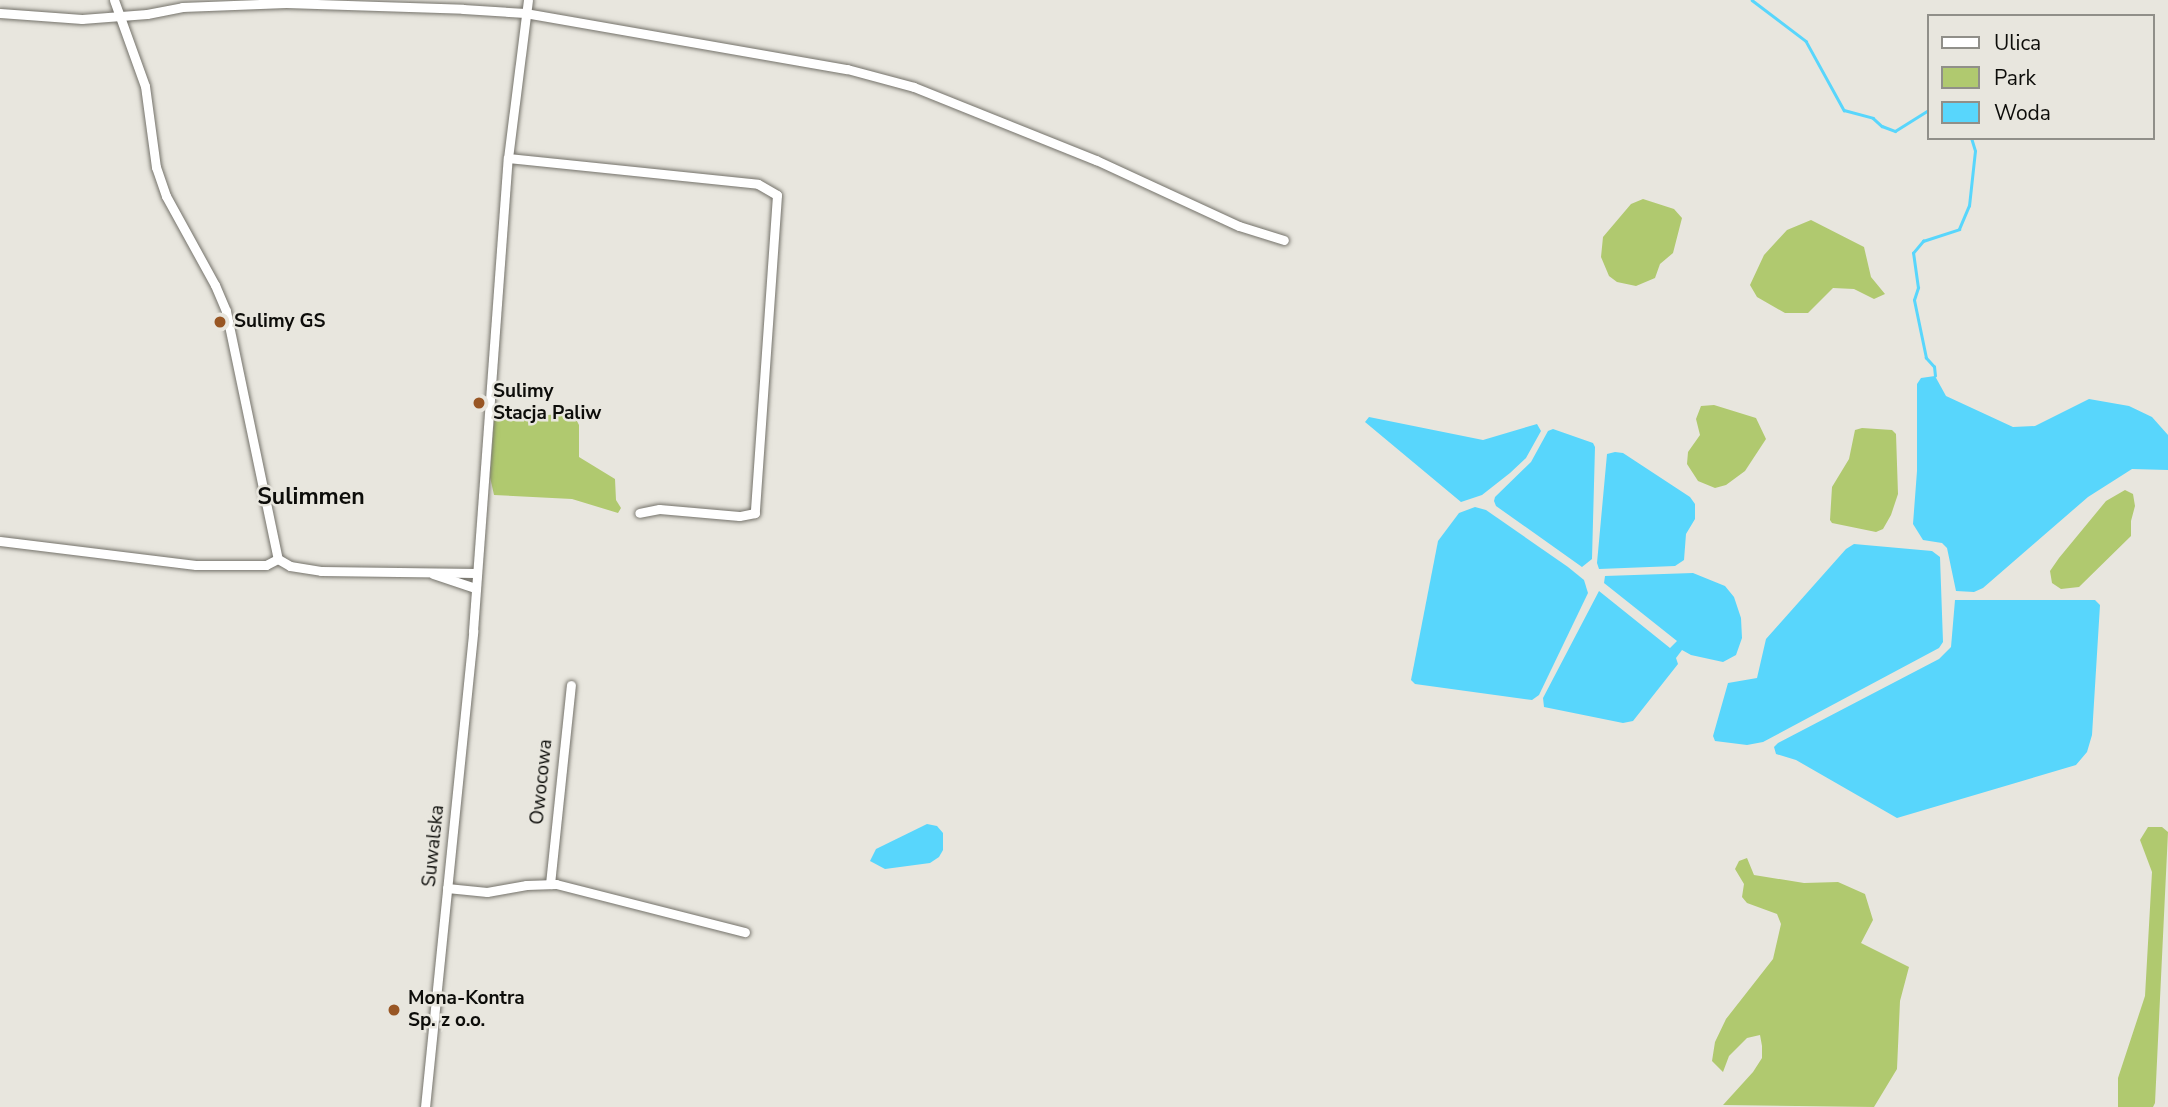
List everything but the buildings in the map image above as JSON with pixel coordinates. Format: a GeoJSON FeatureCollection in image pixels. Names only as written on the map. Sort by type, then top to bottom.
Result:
{"type":"FeatureCollection","features":[{"type":"Feature","properties":{"kind":"street"},"geometry":{"type":"LineString","coordinates":[[114,0],[145,86],[159,176],[226,311],[278,559]]}},
{"type":"Feature","properties":{"kind":"street","name":"Suwalska"},"geometry":{"type":"LineString","coordinates":[[425,1107],[475,588],[508,158],[528,0]]}},
{"type":"Feature","properties":{"kind":"street"},"geometry":{"type":"LineString","coordinates":[[0,13],[82,19],[120,17],[182,7],[286,3],[390,4],[525,13],[847,69],[914,87],[1096,160],[1239,226],[1284,240]]}},
{"type":"Feature","properties":{"kind":"street"},"geometry":{"type":"LineString","coordinates":[[508,158],[758,184],[777,195],[755,513],[739,516],[669,509],[639,513]]}},
{"type":"Feature","properties":{"kind":"street"},"geometry":{"type":"LineString","coordinates":[[0,541],[195,565],[266,565],[278,559],[306,570],[476,573]]}},
{"type":"Feature","properties":{"kind":"street"},"geometry":{"type":"LineString","coordinates":[[433,574],[475,588]]}},
{"type":"Feature","properties":{"kind":"street","name":"Owocowa"},"geometry":{"type":"LineString","coordinates":[[550,884],[571,685]]}},
{"type":"Feature","properties":{"kind":"street"},"geometry":{"type":"LineString","coordinates":[[447,888],[487,892],[550,884],[691,916],[744,932]]}},
{"type":"Feature","properties":{"kind":"green space"},"geometry":{"type":"Polygon","coordinates":[[[1643,199],[1674,209],[1682,218],[1673,253],[1660,264],[1655,278],[1636,286],[1617,282],[1609,276],[1601,257],[1603,237],[1631,204],[1643,199]]]}},
{"type":"Feature","properties":{"kind":"green space"},"geometry":{"type":"Polygon","coordinates":[[[1811,220],[1864,247],[1871,277],[1885,294],[1874,299],[1854,289],[1833,288],[1808,313],[1785,313],[1757,297],[1750,285],[1764,255],[1787,230],[1811,220]]]}},
{"type":"Feature","properties":{"kind":"green space"},"geometry":{"type":"Polygon","coordinates":[[[1714,405],[1756,418],[1766,439],[1745,471],[1726,485],[1715,488],[1698,481],[1687,464],[1688,452],[1700,435],[1696,419],[1701,406],[1714,405]]]}},
{"type":"Feature","properties":{"kind":"green space"},"geometry":{"type":"Polygon","coordinates":[[[573,413],[579,425],[579,457],[615,479],[616,500],[621,508],[618,513],[572,499],[494,495],[490,477],[494,420],[500,414],[523,417],[573,413]]]}},
{"type":"Feature","properties":{"kind":"green space"},"geometry":{"type":"Polygon","coordinates":[[[1855,430],[1892,430],[1896,434],[1898,494],[1883,529],[1876,532],[1832,523],[1830,520],[1832,487],[1849,459],[1855,430]]]}},
{"type":"Feature","properties":{"kind":"green space"},"geometry":{"type":"Polygon","coordinates":[[[2125,490],[2133,494],[2135,506],[2131,536],[2079,587],[2061,589],[2052,583],[2050,571],[2059,558],[2106,501],[2125,490]]]}},
{"type":"Feature","properties":{"kind":"green space"},"geometry":{"type":"Polygon","coordinates":[[[2148,827],[2162,827],[2168,832],[2155,1103],[2153,1107],[2118,1107],[2118,1078],[2145,996],[2152,872],[2140,840],[2148,827]]]}},
{"type":"Feature","properties":{"kind":"green space"},"geometry":{"type":"Polygon","coordinates":[[[1747,858],[1754,875],[1804,883],[1838,882],[1865,894],[1873,920],[1861,943],[1909,967],[1900,1001],[1897,1069],[1874,1107],[1723,1105],[1753,1072],[1762,1058],[1762,1046],[1760,1035],[1747,1038],[1729,1056],[1723,1072],[1712,1061],[1715,1042],[1726,1019],[1773,959],[1781,924],[1777,914],[1747,903],[1742,897],[1744,884],[1735,869],[1739,861],[1747,858]]]}},
{"type":"Feature","properties":{"kind":"water"},"geometry":{"type":"Polygon","coordinates":[[[1935,376],[1946,396],[2013,427],[2035,426],[2089,399],[2129,406],[2152,417],[2168,435],[2168,470],[2132,469],[2088,497],[1983,588],[1974,592],[1956,591],[1947,548],[1942,543],[1923,540],[1913,524],[1917,471],[1917,384],[1921,378],[1935,376]]]}},
{"type":"Feature","properties":{"kind":"water"},"geometry":{"type":"Polygon","coordinates":[[[1369,417],[1483,440],[1537,424],[1541,431],[1526,458],[1510,473],[1482,495],[1461,502],[1365,422],[1369,417]]]}},
{"type":"Feature","properties":{"kind":"water"},"geometry":{"type":"Polygon","coordinates":[[[1553,429],[1593,443],[1595,447],[1592,559],[1582,567],[1496,506],[1494,501],[1531,462],[1548,431],[1553,429]]]}},
{"type":"Feature","properties":{"kind":"water"},"geometry":{"type":"Polygon","coordinates":[[[1623,453],[1690,497],[1695,504],[1695,519],[1686,534],[1684,560],[1675,566],[1599,569],[1597,563],[1607,454],[1623,453]]]}},
{"type":"Feature","properties":{"kind":"water"},"geometry":{"type":"Polygon","coordinates":[[[1475,507],[1486,510],[1568,567],[1584,580],[1588,593],[1539,695],[1532,700],[1415,684],[1411,680],[1438,541],[1459,513],[1475,507]]]}},
{"type":"Feature","properties":{"kind":"water"},"geometry":{"type":"Polygon","coordinates":[[[1854,544],[1932,551],[1940,557],[1943,642],[1939,648],[1763,742],[1747,745],[1715,741],[1713,736],[1728,683],[1757,678],[1766,639],[1846,549],[1854,544]]]}},
{"type":"Feature","properties":{"kind":"water"},"geometry":{"type":"Polygon","coordinates":[[[1693,573],[1725,586],[1734,597],[1741,618],[1742,638],[1736,655],[1723,662],[1691,655],[1682,650],[1676,658],[1678,664],[1633,721],[1623,723],[1544,707],[1543,698],[1599,591],[1670,648],[1677,641],[1604,583],[1605,576],[1693,573]]]}},
{"type":"Feature","properties":{"kind":"water"},"geometry":{"type":"Polygon","coordinates":[[[1955,600],[2095,600],[2100,605],[2092,735],[2087,752],[2076,765],[1897,818],[1796,760],[1776,754],[1774,747],[1778,743],[1939,659],[1951,647],[1955,600]]]}},
{"type":"Feature","properties":{"kind":"water"},"geometry":{"type":"Polygon","coordinates":[[[927,824],[937,826],[943,833],[943,850],[939,857],[930,863],[885,869],[870,861],[876,849],[927,824]]]}},
{"type":"Feature","properties":{"kind":"waterway"},"geometry":{"type":"LineString","coordinates":[[1752,0],[1806,41],[1844,110],[1873,118],[1882,126],[1895,131],[1926,111]]}},
{"type":"Feature","properties":{"kind":"waterway"},"geometry":{"type":"LineString","coordinates":[[1935,376],[1934,367],[1926,358],[1914,300],[1918,288],[1913,253],[1923,241],[1959,229],[1969,206],[1975,151],[1972,140]]}},
{"type":"Feature","properties":{"kind":"place","name":"Sulimy GS"},"geometry":{"type":"Point","coordinates":[220,322]}},
{"type":"Feature","properties":{"kind":"place","name":"Sulimy Stacja Paliw"},"geometry":{"type":"Point","coordinates":[479,403]}},
{"type":"Feature","properties":{"kind":"place","name":"Mona-Kontra Sp. z o.o."},"geometry":{"type":"Point","coordinates":[394,1010]}},
{"type":"Feature","properties":{"kind":"district","name":"Sulimmen"},"geometry":{"type":"Point","coordinates":[311,497]}}]}
